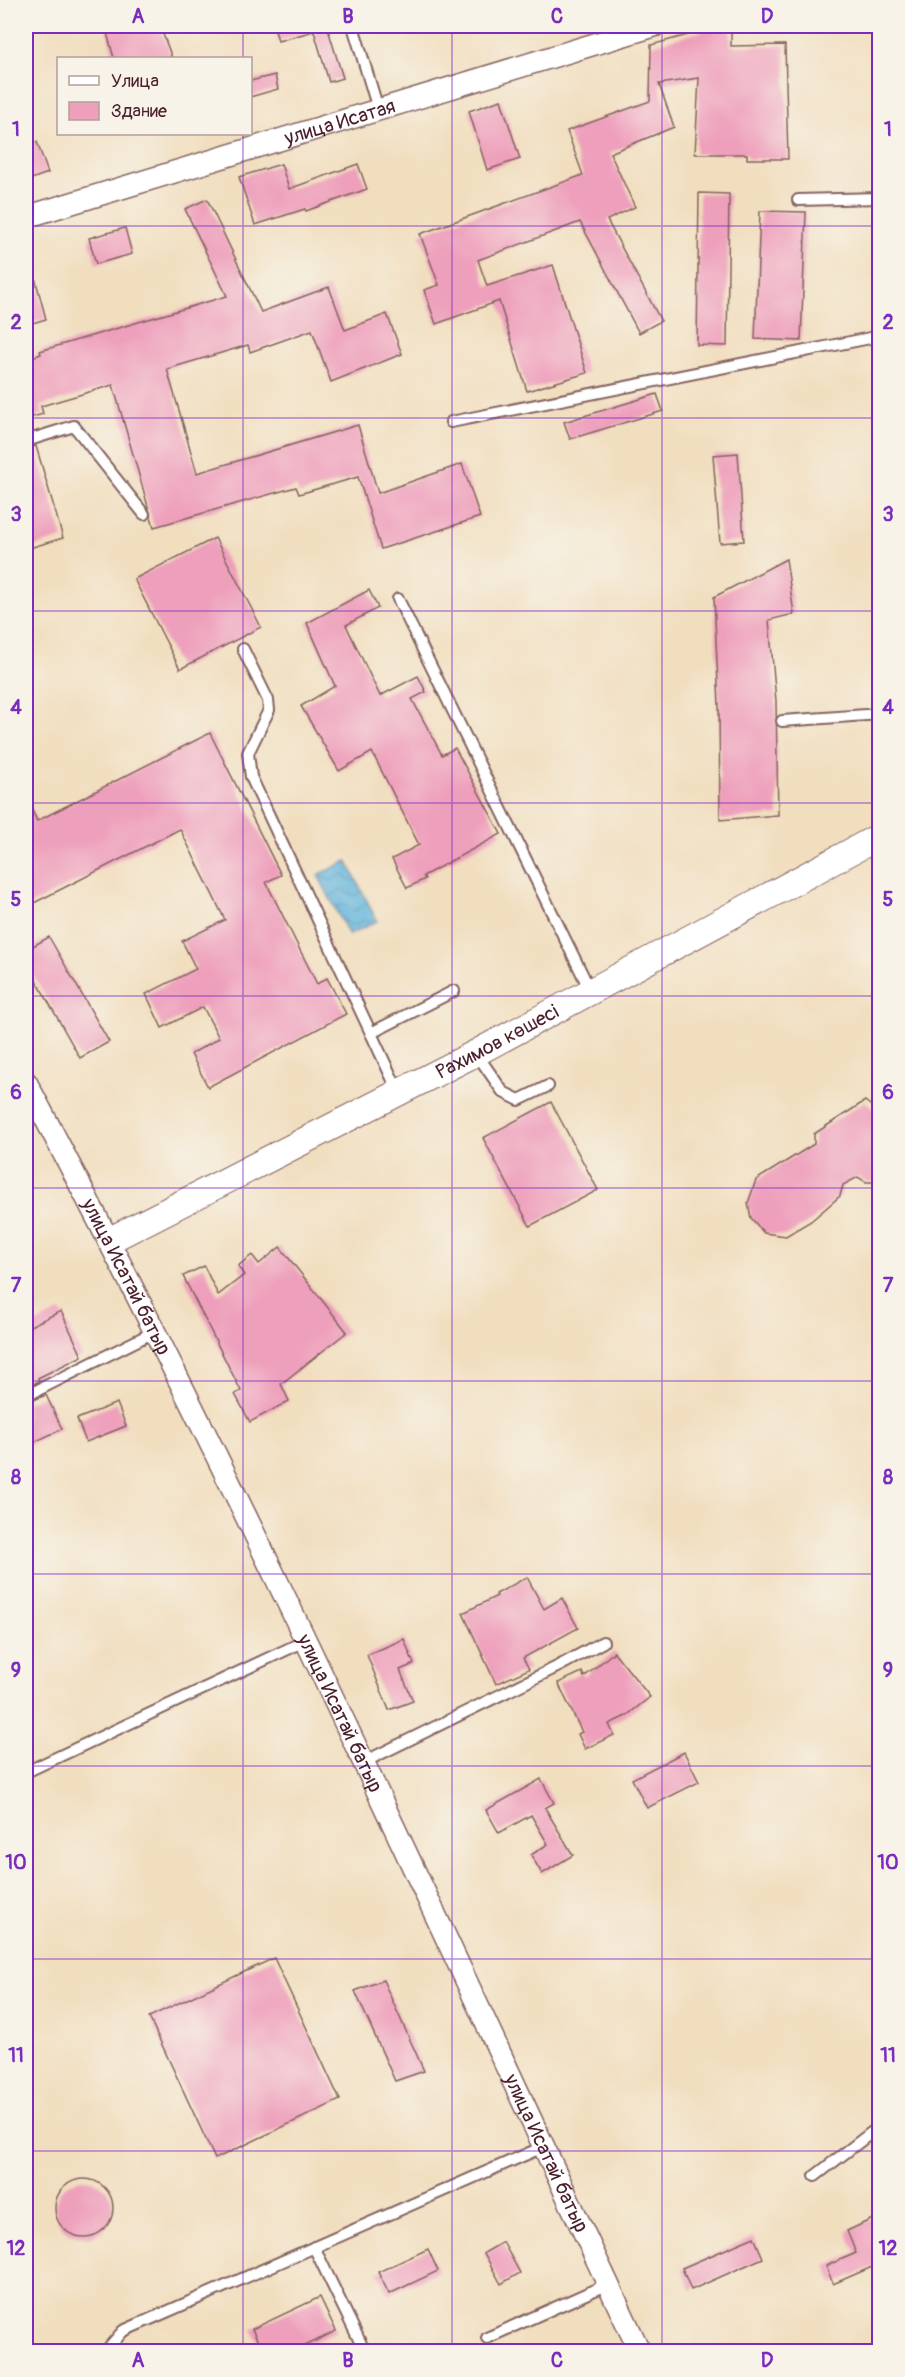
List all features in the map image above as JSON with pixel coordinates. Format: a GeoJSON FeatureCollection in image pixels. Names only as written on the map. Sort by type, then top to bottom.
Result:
{"type":"FeatureCollection","features":[{"type":"Feature","properties":{"kind":"street","name":"улица Исатая"},"geometry":{"type":"LineString","coordinates":[[26,217],[654,26]]}},
{"type":"Feature","properties":{"kind":"street","name":"Рахимов көшесі"},"geometry":{"type":"LineString","coordinates":[[110,1240],[476,1053],[879,836]]}},
{"type":"Feature","properties":{"kind":"street","name":"улица Исатай батыр"},"geometry":{"type":"LineString","coordinates":[[26,1082],[110,1240],[305,1641],[640,2352]]}},
{"type":"Feature","properties":{"kind":"lane"},"geometry":{"type":"LineString","coordinates":[[353,26],[378,110]]}},
{"type":"Feature","properties":{"kind":"lane"},"geometry":{"type":"LineString","coordinates":[[798,200],[879,198]]}},
{"type":"Feature","properties":{"kind":"lane"},"geometry":{"type":"LineString","coordinates":[[452,422],[879,336]]}},
{"type":"Feature","properties":{"kind":"lane"},"geometry":{"type":"LineString","coordinates":[[26,441],[74,426],[144,514]]}},
{"type":"Feature","properties":{"kind":"lane"},"geometry":{"type":"LineString","coordinates":[[398,599],[591,990]]}},
{"type":"Feature","properties":{"kind":"lane"},"geometry":{"type":"LineString","coordinates":[[243,649],[268,700],[269,710],[248,753],[251,777],[399,1093]]}},
{"type":"Feature","properties":{"kind":"lane"},"geometry":{"type":"LineString","coordinates":[[782,720],[879,714]]}},
{"type":"Feature","properties":{"kind":"lane"},"geometry":{"type":"LineString","coordinates":[[371,1033],[454,991]]}},
{"type":"Feature","properties":{"kind":"lane"},"geometry":{"type":"LineString","coordinates":[[476,1053],[503,1092],[519,1100],[548,1086]]}},
{"type":"Feature","properties":{"kind":"lane"},"geometry":{"type":"LineString","coordinates":[[26,1396],[154,1332]]}},
{"type":"Feature","properties":{"kind":"lane"},"geometry":{"type":"LineString","coordinates":[[26,1772],[305,1641]]}},
{"type":"Feature","properties":{"kind":"lane"},"geometry":{"type":"LineString","coordinates":[[362,1763],[603,1642]]}},
{"type":"Feature","properties":{"kind":"lane"},"geometry":{"type":"LineString","coordinates":[[815,2176],[879,2126]]}},
{"type":"Feature","properties":{"kind":"lane"},"geometry":{"type":"LineString","coordinates":[[105,2352],[123,2331],[543,2147]]}},
{"type":"Feature","properties":{"kind":"lane"},"geometry":{"type":"LineString","coordinates":[[314,2247],[365,2352]]}},
{"type":"Feature","properties":{"kind":"lane"},"geometry":{"type":"LineString","coordinates":[[488,2338],[608,2284]]}},
{"type":"Feature","properties":{"kind":"water"},"geometry":{"type":"Polygon","coordinates":[[[347,861],[377,921],[349,935],[318,875],[347,861]]]}},
{"type":"Feature","properties":{"kind":"building"},"geometry":{"type":"Polygon","coordinates":[[[105,26],[160,26],[172,57],[114,57],[105,26]]]}},
{"type":"Feature","properties":{"kind":"building"},"geometry":{"type":"Polygon","coordinates":[[[274,26],[327,26],[343,78],[329,82],[314,31],[278,41],[274,26]]]}},
{"type":"Feature","properties":{"kind":"building"},"geometry":{"type":"Polygon","coordinates":[[[721,26],[731,26],[731,46],[785,45],[788,159],[747,159],[747,154],[695,154],[699,78],[659,84],[674,127],[610,153],[635,207],[607,220],[661,321],[639,333],[580,222],[478,260],[487,286],[553,265],[587,373],[527,391],[499,301],[436,324],[424,290],[439,285],[420,234],[583,175],[567,131],[650,101],[651,45],[721,26]]]}},
{"type":"Feature","properties":{"kind":"building"},"geometry":{"type":"Polygon","coordinates":[[[275,75],[278,89],[252,96],[252,81],[275,75]]]}},
{"type":"Feature","properties":{"kind":"building"},"geometry":{"type":"Polygon","coordinates":[[[501,100],[520,159],[487,170],[469,111],[501,100]]]}},
{"type":"Feature","properties":{"kind":"building"},"geometry":{"type":"Polygon","coordinates":[[[37,142],[48,173],[26,181],[26,145],[37,142]]]}},
{"type":"Feature","properties":{"kind":"building"},"geometry":{"type":"Polygon","coordinates":[[[281,164],[289,189],[358,164],[367,189],[306,211],[305,209],[255,225],[239,177],[281,164]]]}},
{"type":"Feature","properties":{"kind":"building"},"geometry":{"type":"Polygon","coordinates":[[[699,193],[729,194],[727,346],[697,345],[699,193]]]}},
{"type":"Feature","properties":{"kind":"building"},"geometry":{"type":"Polygon","coordinates":[[[207,199],[261,312],[329,287],[345,330],[387,314],[402,354],[331,382],[312,330],[250,352],[248,345],[167,369],[197,473],[358,425],[378,493],[462,464],[480,517],[381,549],[358,477],[299,494],[296,487],[154,527],[113,385],[41,406],[43,414],[26,419],[26,359],[41,354],[40,351],[227,296],[185,209],[207,199]]]}},
{"type":"Feature","properties":{"kind":"building"},"geometry":{"type":"Polygon","coordinates":[[[760,211],[806,212],[801,341],[755,339],[760,211]]]}},
{"type":"Feature","properties":{"kind":"building"},"geometry":{"type":"Polygon","coordinates":[[[125,228],[132,254],[96,264],[89,238],[125,228]]]}},
{"type":"Feature","properties":{"kind":"building"},"geometry":{"type":"Polygon","coordinates":[[[30,259],[46,319],[26,325],[26,260],[30,259]]]}},
{"type":"Feature","properties":{"kind":"building"},"geometry":{"type":"Polygon","coordinates":[[[657,394],[663,411],[570,439],[564,422],[657,394]]]}},
{"type":"Feature","properties":{"kind":"building"},"geometry":{"type":"Polygon","coordinates":[[[36,446],[63,538],[26,549],[26,448],[36,446]]]}},
{"type":"Feature","properties":{"kind":"building"},"geometry":{"type":"Polygon","coordinates":[[[738,453],[744,541],[720,543],[713,455],[738,453]]]}},
{"type":"Feature","properties":{"kind":"building"},"geometry":{"type":"Polygon","coordinates":[[[215,538],[261,627],[180,669],[134,579],[215,538]]]}},
{"type":"Feature","properties":{"kind":"building"},"geometry":{"type":"Polygon","coordinates":[[[786,559],[794,614],[769,620],[776,701],[778,815],[720,820],[719,706],[714,597],[786,559]]]}},
{"type":"Feature","properties":{"kind":"building"},"geometry":{"type":"Polygon","coordinates":[[[369,590],[378,608],[346,625],[380,696],[418,676],[426,692],[412,699],[442,755],[455,748],[501,834],[423,876],[425,879],[407,888],[392,859],[419,845],[372,752],[339,771],[301,706],[335,686],[307,623],[369,590]]]}},
{"type":"Feature","properties":{"kind":"building"},"geometry":{"type":"Polygon","coordinates":[[[210,733],[281,875],[266,882],[317,984],[327,978],[346,1014],[208,1087],[191,1054],[219,1038],[203,1007],[162,1028],[146,994],[196,969],[182,941],[225,920],[180,829],[26,907],[26,797],[37,821],[210,733]]]}},
{"type":"Feature","properties":{"kind":"building"},"geometry":{"type":"Polygon","coordinates":[[[49,937],[109,1042],[80,1058],[26,962],[26,950],[49,937]]]}},
{"type":"Feature","properties":{"kind":"building"},"geometry":{"type":"Polygon","coordinates":[[[865,1101],[879,1112],[879,1182],[866,1182],[858,1177],[843,1185],[840,1196],[811,1221],[786,1236],[764,1233],[751,1218],[748,1203],[756,1180],[814,1144],[814,1134],[865,1101]]]}},
{"type":"Feature","properties":{"kind":"building"},"geometry":{"type":"Polygon","coordinates":[[[551,1102],[598,1190],[530,1226],[483,1138],[551,1102]]]}},
{"type":"Feature","properties":{"kind":"building"},"geometry":{"type":"Polygon","coordinates":[[[280,1247],[347,1332],[281,1384],[289,1401],[250,1422],[235,1394],[241,1391],[183,1276],[204,1266],[218,1295],[244,1275],[238,1266],[252,1255],[259,1264],[280,1247]]]}},
{"type":"Feature","properties":{"kind":"building"},"geometry":{"type":"Polygon","coordinates":[[[61,1311],[82,1356],[38,1378],[39,1381],[26,1388],[26,1328],[61,1311]]]}},
{"type":"Feature","properties":{"kind":"building"},"geometry":{"type":"Polygon","coordinates":[[[46,1395],[62,1429],[26,1446],[26,1403],[46,1395]]]}},
{"type":"Feature","properties":{"kind":"building"},"geometry":{"type":"Polygon","coordinates":[[[117,1403],[126,1426],[86,1442],[77,1419],[117,1403]]]}},
{"type":"Feature","properties":{"kind":"building"},"geometry":{"type":"Polygon","coordinates":[[[527,1577],[544,1609],[562,1598],[578,1628],[523,1658],[529,1669],[496,1684],[463,1613],[497,1596],[496,1594],[527,1577]]]}},
{"type":"Feature","properties":{"kind":"building"},"geometry":{"type":"Polygon","coordinates":[[[404,1639],[414,1664],[400,1670],[413,1701],[389,1710],[367,1655],[404,1639]]]}},
{"type":"Feature","properties":{"kind":"building"},"geometry":{"type":"Polygon","coordinates":[[[614,1652],[650,1697],[626,1716],[609,1724],[614,1735],[585,1749],[578,1734],[582,1732],[558,1683],[582,1672],[584,1677],[614,1652]]]}},
{"type":"Feature","properties":{"kind":"building"},"geometry":{"type":"Polygon","coordinates":[[[684,1752],[699,1782],[647,1808],[632,1779],[684,1752]]]}},
{"type":"Feature","properties":{"kind":"building"},"geometry":{"type":"Polygon","coordinates":[[[541,1779],[554,1803],[545,1808],[573,1855],[542,1874],[531,1855],[548,1844],[531,1815],[499,1833],[486,1810],[541,1779]]]}},
{"type":"Feature","properties":{"kind":"building"},"geometry":{"type":"Polygon","coordinates":[[[274,1958],[340,2100],[215,2159],[149,2017],[274,1958]]]}},
{"type":"Feature","properties":{"kind":"building"},"geometry":{"type":"Polygon","coordinates":[[[383,1980],[424,2071],[395,2081],[355,1991],[383,1980]]]}},
{"type":"Feature","properties":{"kind":"building"},"geometry":{"type":"Polygon","coordinates":[[[78,2179],[90,2179],[105,2187],[113,2202],[113,2214],[105,2229],[90,2237],[78,2237],[63,2229],[55,2214],[55,2202],[63,2187],[78,2179]]]}},
{"type":"Feature","properties":{"kind":"building"},"geometry":{"type":"Polygon","coordinates":[[[879,2216],[879,2264],[833,2284],[826,2266],[856,2253],[847,2231],[879,2216]]]}},
{"type":"Feature","properties":{"kind":"building"},"geometry":{"type":"Polygon","coordinates":[[[754,2237],[763,2258],[691,2290],[682,2268],[754,2237]]]}},
{"type":"Feature","properties":{"kind":"building"},"geometry":{"type":"Polygon","coordinates":[[[503,2242],[520,2273],[501,2284],[484,2253],[503,2242]]]}},
{"type":"Feature","properties":{"kind":"building"},"geometry":{"type":"Polygon","coordinates":[[[428,2249],[438,2271],[389,2294],[378,2272],[428,2249]]]}},
{"type":"Feature","properties":{"kind":"building"},"geometry":{"type":"Polygon","coordinates":[[[320,2297],[336,2331],[293,2352],[263,2352],[252,2329],[320,2297]]]}}]}
